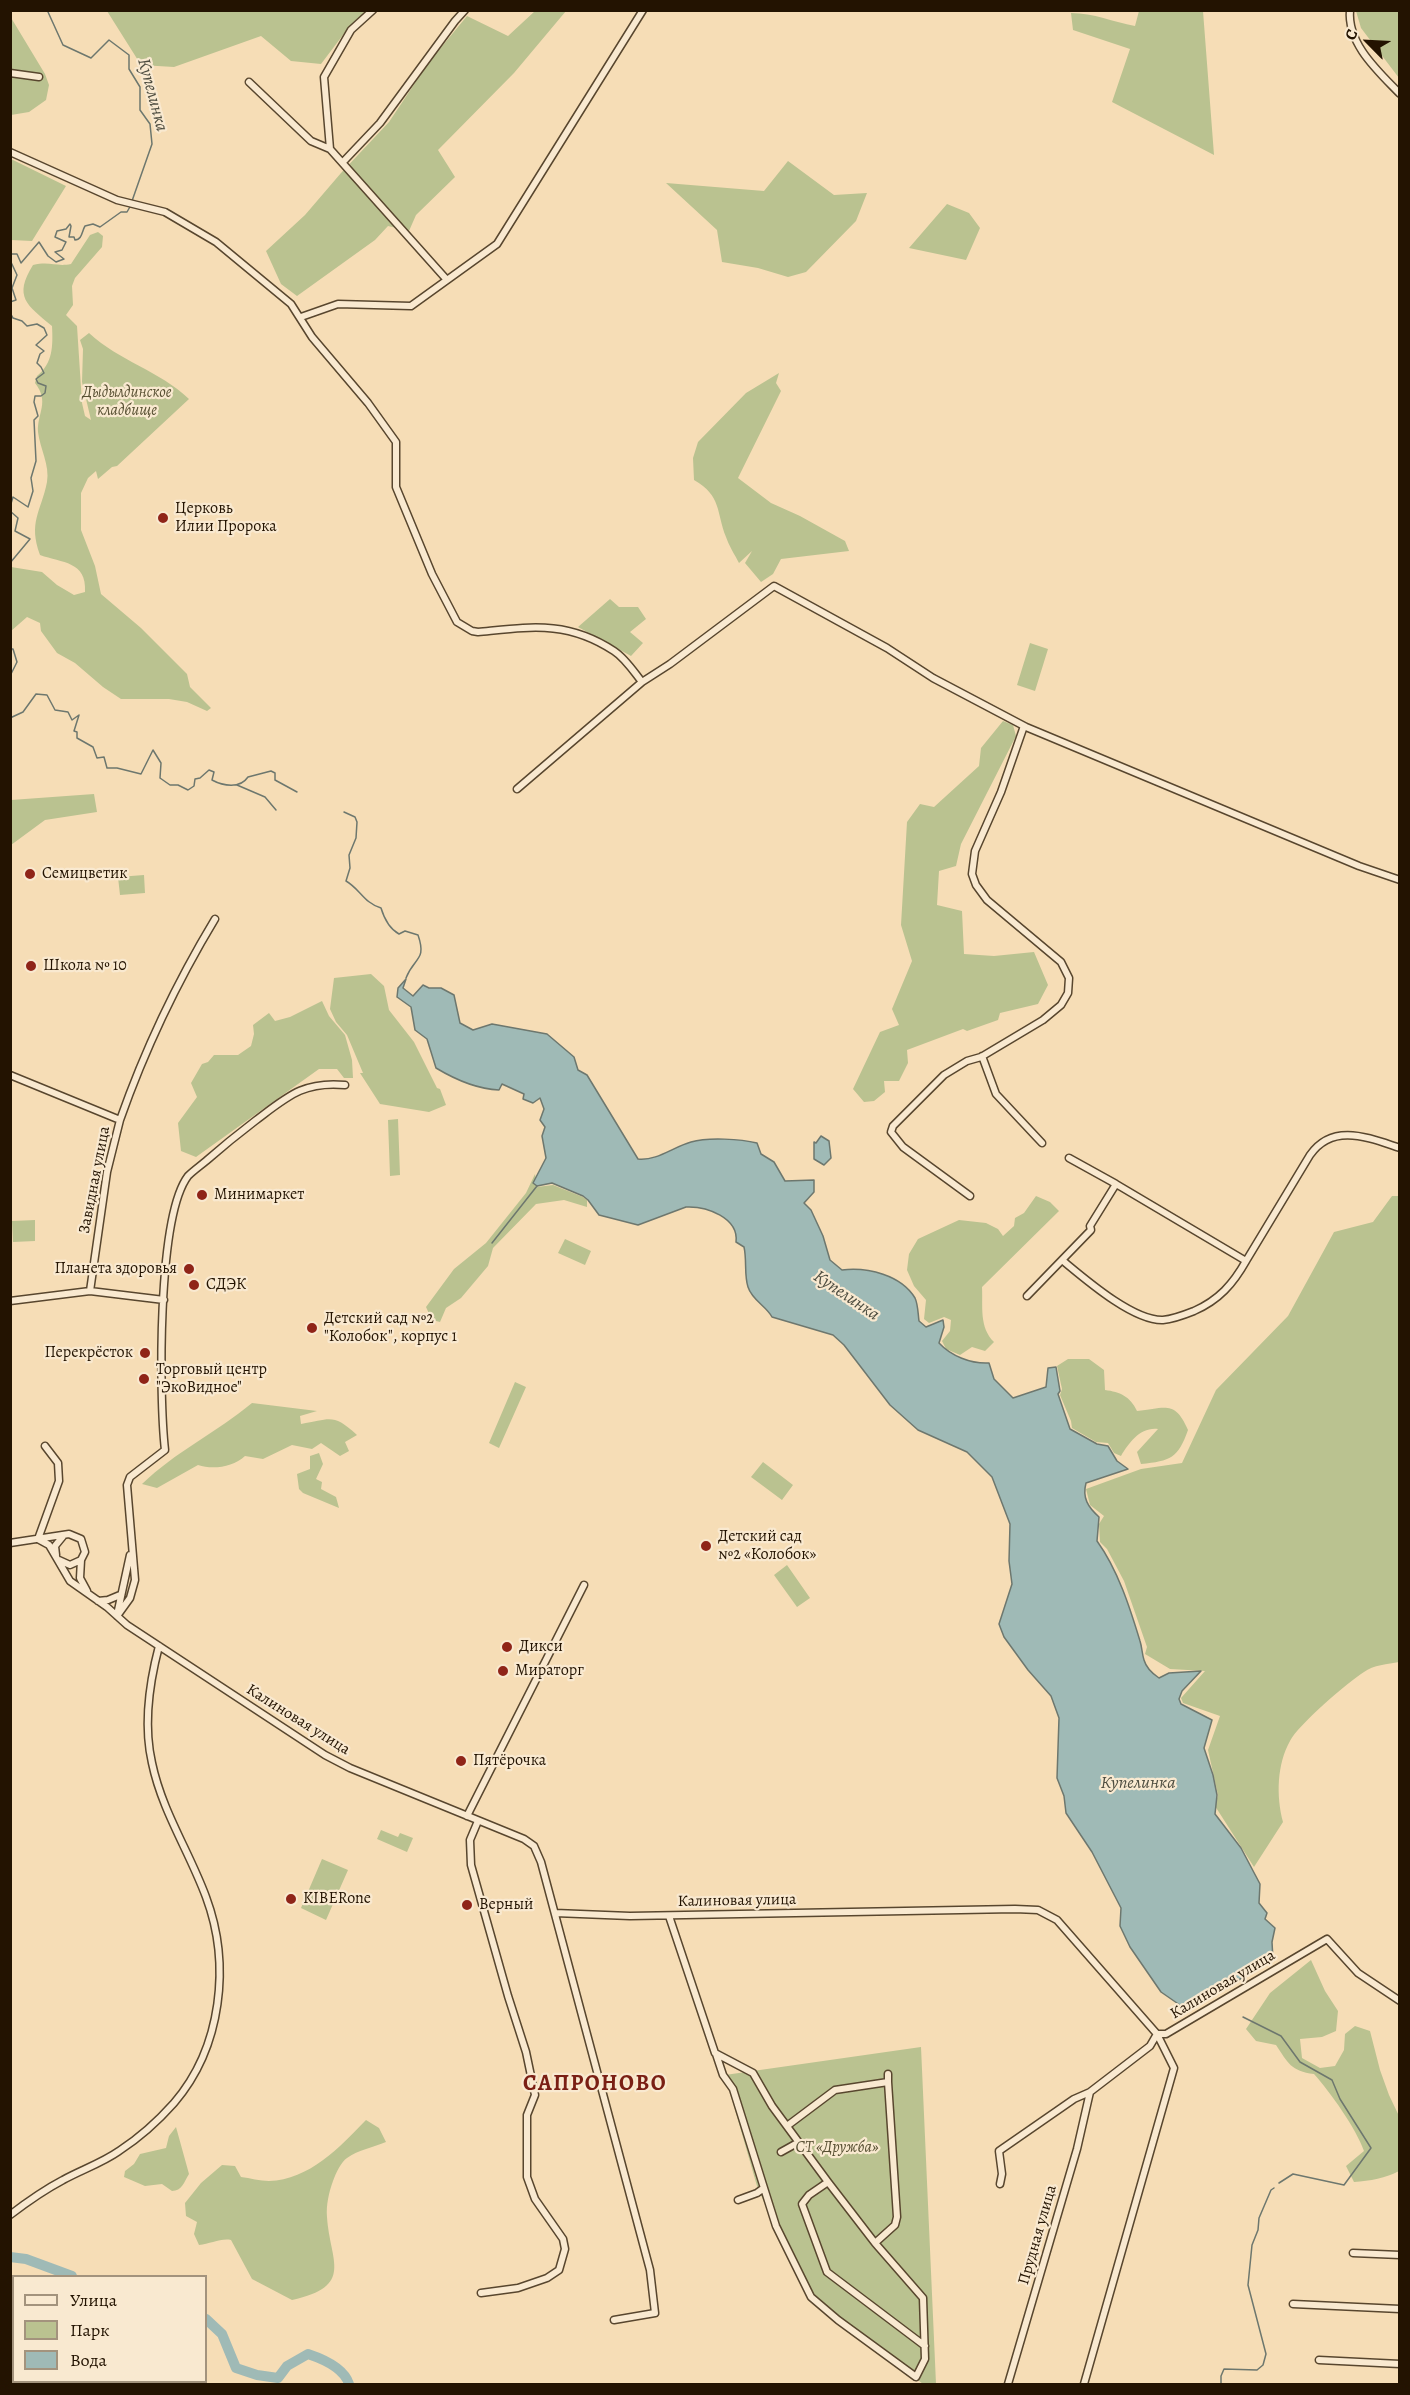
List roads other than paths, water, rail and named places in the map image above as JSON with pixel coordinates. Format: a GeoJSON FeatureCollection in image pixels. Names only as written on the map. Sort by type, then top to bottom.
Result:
{"type":"FeatureCollection","features":[{"type":"Feature","properties":{"kind":"street"},"geometry":{"type":"LineString","coordinates":[[330,149],[324,77],[351,30],[373,10]]}},
{"type":"Feature","properties":{"kind":"street"},"geometry":{"type":"LineString","coordinates":[[343,162],[380,123],[465,10]]}},
{"type":"Feature","properties":{"kind":"street"},"geometry":{"type":"LineString","coordinates":[[301,317],[338,304],[411,306],[496,244],[643,10]]}},
{"type":"Feature","properties":{"kind":"street"},"geometry":{"type":"LineString","coordinates":[[1350,10],[1355,39],[1372,64],[1400,94]]}},
{"type":"Feature","properties":{"kind":"street"},"geometry":{"type":"LineString","coordinates":[[10,73],[39,77]]}},
{"type":"Feature","properties":{"kind":"street"},"geometry":{"type":"LineString","coordinates":[[249,82],[311,141],[330,149],[447,280]]}},
{"type":"Feature","properties":{"kind":"street"},"geometry":{"type":"LineString","coordinates":[[10,152],[125,203],[165,212],[216,242],[277,290],[301,317],[312,337],[368,403],[396,442],[396,487],[432,574],[457,622],[478,632],[545,626],[563,629],[614,651],[642,681]]}},
{"type":"Feature","properties":{"kind":"street"},"geometry":{"type":"LineString","coordinates":[[517,789],[642,681],[670,664],[774,586],[887,648],[933,678],[1024,726],[1359,866],[1400,880]]}},
{"type":"Feature","properties":{"kind":"street"},"geometry":{"type":"LineString","coordinates":[[970,1196],[903,1148],[891,1132],[893,1125],[944,1075],[967,1061],[982,1056],[1055,1011],[1065,1000],[1070,986],[1068,973],[1061,962],[987,900],[976,885],[972,874],[975,851],[1001,792],[1024,726]]}},
{"type":"Feature","properties":{"kind":"street"},"geometry":{"type":"LineString","coordinates":[[120,1119],[174,990],[215,919]]}},
{"type":"Feature","properties":{"kind":"street"},"geometry":{"type":"LineString","coordinates":[[982,1056],[996,1094],[1042,1143]]}},
{"type":"Feature","properties":{"kind":"street","name":"Завидная улица"},"geometry":{"type":"LineString","coordinates":[[10,1075],[120,1119],[107,1172],[90,1291]]}},
{"type":"Feature","properties":{"kind":"street"},"geometry":{"type":"LineString","coordinates":[[117,1616],[130,1598],[135,1581],[126,1485],[130,1477],[165,1450],[161,1383],[164,1280],[177,1200],[188,1176],[253,1122],[305,1087],[319,1084],[345,1085]]}},
{"type":"Feature","properties":{"kind":"street"},"geometry":{"type":"LineString","coordinates":[[1062,1260],[1108,1297],[1146,1317],[1163,1320],[1193,1312],[1221,1295],[1237,1276],[1310,1155],[1322,1140],[1358,1135],[1400,1148]]}},
{"type":"Feature","properties":{"kind":"street"},"geometry":{"type":"LineString","coordinates":[[1069,1158],[1246,1261]]}},
{"type":"Feature","properties":{"kind":"street"},"geometry":{"type":"LineString","coordinates":[[1027,1296],[1090,1230],[1090,1226],[1116,1184]]}},
{"type":"Feature","properties":{"kind":"street"},"geometry":{"type":"LineString","coordinates":[[10,1301],[90,1291],[164,1300]]}},
{"type":"Feature","properties":{"kind":"street"},"geometry":{"type":"LineString","coordinates":[[38,1539],[58,1481],[58,1463],[45,1446]]}},
{"type":"Feature","properties":{"kind":"street"},"geometry":{"type":"LineString","coordinates":[[10,1543],[73,1534],[81,1539],[85,1552],[81,1560],[80,1578],[82,1586],[89,1594]]}},
{"type":"Feature","properties":{"kind":"street"},"geometry":{"type":"LineString","coordinates":[[64,1535],[55,1546],[58,1558],[70,1565],[81,1560]]}},
{"type":"Feature","properties":{"kind":"street","name":"Калиновая улица"},"geometry":{"type":"LineString","coordinates":[[38,1539],[49,1545],[70,1581],[159,1646],[331,1758],[524,1839],[534,1846],[541,1862],[555,1913],[669,1916],[1038,1910],[1057,1920],[1157,2034],[1166,2034],[1327,1939]]}},
{"type":"Feature","properties":{"kind":"street"},"geometry":{"type":"LineString","coordinates":[[117,1616],[131,1551]]}},
{"type":"Feature","properties":{"kind":"street"},"geometry":{"type":"LineString","coordinates":[[467,1816],[584,1585]]}},
{"type":"Feature","properties":{"kind":"street"},"geometry":{"type":"LineString","coordinates":[[98,1601],[120,1595]]}},
{"type":"Feature","properties":{"kind":"street"},"geometry":{"type":"LineString","coordinates":[[10,2216],[41,2193],[118,2151],[157,2120],[188,2083],[201,2059],[216,2013],[220,1964],[212,1915],[199,1881],[168,1817],[151,1761],[149,1690],[159,1646]]}},
{"type":"Feature","properties":{"kind":"street"},"geometry":{"type":"LineString","coordinates":[[478,1821],[470,1840],[471,1865],[526,2052],[535,2095],[527,2115],[527,2176],[535,2199],[563,2239],[565,2249],[559,2270],[547,2278],[518,2288],[481,2293]]}},
{"type":"Feature","properties":{"kind":"street"},"geometry":{"type":"LineString","coordinates":[[555,1913],[650,2270],[656,2313],[614,2320]]}},
{"type":"Feature","properties":{"kind":"street"},"geometry":{"type":"LineString","coordinates":[[669,1916],[715,2053],[723,2075],[733,2089],[771,2213],[805,2286],[817,2303],[916,2377],[924,2365],[922,2298],[875,2243],[828,2182],[787,2126],[753,2073],[715,2053]]}},
{"type":"Feature","properties":{"kind":"street"},"geometry":{"type":"LineString","coordinates":[[1322,1931],[1358,1973],[1400,2001]]}},
{"type":"Feature","properties":{"kind":"street"},"geometry":{"type":"LineString","coordinates":[[1000,2184],[1002,2174],[999,2151],[1074,2099],[1090,2092],[1150,2046],[1157,2034]]}},
{"type":"Feature","properties":{"kind":"street"},"geometry":{"type":"LineString","coordinates":[[1084,2385],[1174,2068],[1157,2034]]}},
{"type":"Feature","properties":{"kind":"street"},"geometry":{"type":"LineString","coordinates":[[875,2243],[895,2225],[897,2217],[888,2074]]}},
{"type":"Feature","properties":{"kind":"street"},"geometry":{"type":"LineString","coordinates":[[787,2126],[835,2090],[888,2082]]}},
{"type":"Feature","properties":{"kind":"street","name":"Прудная улица"},"geometry":{"type":"LineString","coordinates":[[1008,2385],[1077,2149],[1090,2092]]}},
{"type":"Feature","properties":{"kind":"street"},"geometry":{"type":"LineString","coordinates":[[781,2152],[799,2142]]}},
{"type":"Feature","properties":{"kind":"street"},"geometry":{"type":"LineString","coordinates":[[828,2182],[802,2204],[827,2272],[925,2346]]}},
{"type":"Feature","properties":{"kind":"street"},"geometry":{"type":"LineString","coordinates":[[738,2200],[764,2188]]}},
{"type":"Feature","properties":{"kind":"street"},"geometry":{"type":"LineString","coordinates":[[1353,2253],[1400,2255]]}},
{"type":"Feature","properties":{"kind":"street"},"geometry":{"type":"LineString","coordinates":[[1293,2304],[1400,2309]]}},
{"type":"Feature","properties":{"kind":"street"},"geometry":{"type":"LineString","coordinates":[[1319,2360],[1400,2364]]}},
{"type":"Feature","properties":{"kind":"water","name":"Купелинка"},"geometry":{"type":"Polygon","coordinates":[[[406,979],[403,988],[413,996],[423,985],[429,988],[441,988],[454,995],[460,1023],[473,1030],[492,1024],[547,1034],[574,1057],[578,1070],[587,1075],[638,1159],[652,1158],[698,1140],[742,1140],[757,1143],[761,1154],[774,1162],[785,1181],[814,1180],[814,1192],[804,1203],[811,1210],[823,1236],[830,1260],[842,1270],[873,1271],[883,1274],[893,1278],[909,1290],[915,1298],[919,1321],[926,1327],[943,1320],[944,1327],[939,1343],[949,1352],[962,1358],[989,1363],[994,1379],[1013,1398],[1046,1387],[1048,1368],[1056,1367],[1060,1391],[1058,1394],[1070,1429],[1097,1444],[1108,1446],[1117,1461],[1128,1469],[1086,1483],[1087,1502],[1099,1517],[1097,1541],[1123,1589],[1148,1668],[1159,1678],[1169,1673],[1201,1671],[1182,1691],[1179,1699],[1181,1704],[1212,1720],[1204,1748],[1217,1795],[1215,1814],[1241,1848],[1260,1884],[1259,1903],[1267,1913],[1265,1919],[1275,1928],[1272,1942],[1273,1960],[1187,2010],[1161,1992],[1130,1947],[1120,1926],[1121,1908],[1092,1852],[1066,1813],[1064,1796],[1057,1778],[1059,1718],[1051,1696],[1004,1637],[999,1624],[1012,1584],[1009,1561],[1010,1524],[992,1477],[967,1452],[918,1430],[890,1405],[844,1345],[833,1335],[772,1317],[750,1292],[746,1278],[744,1247],[736,1242],[736,1234],[732,1226],[720,1215],[712,1211],[686,1207],[638,1225],[599,1215],[583,1196],[552,1183],[537,1186],[533,1183],[546,1158],[542,1136],[545,1127],[540,1120],[544,1109],[540,1098],[533,1103],[523,1099],[524,1094],[502,1084],[499,1090],[474,1086],[436,1068],[427,1039],[415,1030],[411,1007],[397,997],[398,988],[406,979]]]}},
{"type":"Feature","properties":{"kind":"water"},"geometry":{"type":"Polygon","coordinates":[[[821,1136],[829,1141],[831,1158],[824,1165],[814,1159],[814,1142],[816,1143],[821,1136]]]}},
{"type":"Feature","properties":{"kind":"waterway","name":"Купелинка"},"geometry":{"type":"LineString","coordinates":[[49,10],[63,45],[91,58],[109,40],[129,55],[129,69],[140,87],[140,110],[150,124],[152,144],[132,201]]}},
{"type":"Feature","properties":{"kind":"waterway","name":"Купелинка"},"geometry":{"type":"LineString","coordinates":[[10,254],[17,254],[21,263],[39,242],[48,256],[56,262],[64,259],[55,252],[62,250],[66,242],[55,237],[57,231],[66,229],[70,224],[69,237],[77,240],[85,226],[93,224],[100,227],[121,212],[127,212],[131,205]]}},
{"type":"Feature","properties":{"kind":"waterway","name":"Купелинка"},"geometry":{"type":"LineString","coordinates":[[10,260],[17,275],[12,288],[16,300],[10,302]]}},
{"type":"Feature","properties":{"kind":"waterway","name":"Купелинка"},"geometry":{"type":"LineString","coordinates":[[10,313],[13,318],[22,321],[27,326],[37,324],[44,328],[47,335],[36,345],[44,351],[40,354],[37,363],[44,373],[36,379],[38,383],[46,386],[45,393],[35,396],[34,402],[38,416],[34,420],[36,461],[31,478],[33,491],[28,507],[13,497],[10,507]]}},
{"type":"Feature","properties":{"kind":"waterway","name":"Купелинка"},"geometry":{"type":"LineString","coordinates":[[10,511],[18,518],[15,531],[30,539],[10,563]]}},
{"type":"Feature","properties":{"kind":"waterway","name":"Купелинка"},"geometry":{"type":"LineString","coordinates":[[10,649],[13,649],[17,662],[10,676]]}},
{"type":"Feature","properties":{"kind":"waterway","name":"Купелинка"},"geometry":{"type":"LineString","coordinates":[[10,718],[23,712],[36,694],[47,695],[55,710],[68,712],[72,720],[79,715],[74,731],[77,732],[77,738],[93,747],[97,758],[104,757],[107,768],[141,774],[153,750],[161,763],[160,778],[170,785],[178,785],[188,790],[194,786],[195,779],[200,778],[209,770],[214,772],[212,780],[231,785],[241,783],[248,777],[271,771],[275,773],[275,780],[297,792]]}},
{"type":"Feature","properties":{"kind":"waterway"},"geometry":{"type":"LineString","coordinates":[[237,785],[265,797],[276,810]]}},
{"type":"Feature","properties":{"kind":"waterway","name":"Купелинка"},"geometry":{"type":"LineString","coordinates":[[344,812],[355,817],[357,822],[356,838],[349,855],[350,868],[346,881],[370,903],[381,908],[388,923],[396,932],[399,934],[405,931],[418,935],[420,954],[406,978]]}},
{"type":"Feature","properties":{"kind":"waterway"},"geometry":{"type":"LineString","coordinates":[[492,1243],[537,1186]]}},
{"type":"Feature","properties":{"kind":"waterway","name":"Купелинка"},"geometry":{"type":"LineString","coordinates":[[1243,2017],[1281,2036],[1300,2062],[1332,2080],[1340,2099],[1371,2148],[1344,2185],[1293,2174],[1279,2183]]}},
{"type":"Feature","properties":{"kind":"waterway","name":"Купелинка"},"geometry":{"type":"LineString","coordinates":[[1221,2384],[1224,2369],[1257,2370],[1263,2365],[1266,2354],[1248,2285],[1252,2245],[1258,2230],[1259,2218],[1274,2188]]}},
{"type":"Feature","properties":{"kind":"waterway"},"geometry":{"type":"LineString","coordinates":[[10,2257],[26,2259],[69,2275]]}},
{"type":"Feature","properties":{"kind":"waterway"},"geometry":{"type":"LineString","coordinates":[[207,2320],[222,2334],[236,2368],[257,2375],[278,2378],[287,2366],[308,2354],[338,2369],[349,2384]]}},
{"type":"Feature","properties":{"kind":"place","name":"Церковь Илии Пророка"},"geometry":{"type":"Point","coordinates":[163,518]}},
{"type":"Feature","properties":{"kind":"place","name":"Семицветик"},"geometry":{"type":"Point","coordinates":[30,874]}},
{"type":"Feature","properties":{"kind":"place","name":"Школа № 10"},"geometry":{"type":"Point","coordinates":[31,966]}},
{"type":"Feature","properties":{"kind":"place","name":"Минимаркет"},"geometry":{"type":"Point","coordinates":[202,1195]}},
{"type":"Feature","properties":{"kind":"place","name":"Планета здоровья"},"geometry":{"type":"Point","coordinates":[189,1269]}},
{"type":"Feature","properties":{"kind":"place","name":"СДЭК"},"geometry":{"type":"Point","coordinates":[194,1285]}},
{"type":"Feature","properties":{"kind":"place","name":"Детский сад №2 \"Колобок\", корпус 1"},"geometry":{"type":"Point","coordinates":[312,1328]}},
{"type":"Feature","properties":{"kind":"place","name":"Перекрёсток"},"geometry":{"type":"Point","coordinates":[145,1353]}},
{"type":"Feature","properties":{"kind":"place","name":"Торговый центр \"ЭкоВидное\""},"geometry":{"type":"Point","coordinates":[144,1379]}},
{"type":"Feature","properties":{"kind":"place","name":"Детский сад №2 «Колобок»"},"geometry":{"type":"Point","coordinates":[706,1546]}},
{"type":"Feature","properties":{"kind":"place","name":"Дикси"},"geometry":{"type":"Point","coordinates":[507,1647]}},
{"type":"Feature","properties":{"kind":"place","name":"Мираторг"},"geometry":{"type":"Point","coordinates":[503,1671]}},
{"type":"Feature","properties":{"kind":"place","name":"Пятёрочка"},"geometry":{"type":"Point","coordinates":[461,1761]}},
{"type":"Feature","properties":{"kind":"place","name":"KIBERone"},"geometry":{"type":"Point","coordinates":[291,1899]}},
{"type":"Feature","properties":{"kind":"place","name":"Верный"},"geometry":{"type":"Point","coordinates":[467,1905]}},
{"type":"Feature","properties":{"kind":"district","name":"САПРОНОВО"},"geometry":{"type":"Point","coordinates":[595,2085]}},
{"type":"Feature","properties":{"kind":"park label","name":"Дыдылдинское кладбище"},"geometry":{"type":"Point","coordinates":[127,402]}},
{"type":"Feature","properties":{"kind":"park label","name":"СТ «Дружба»"},"geometry":{"type":"Point","coordinates":[837,2148]}}]}
